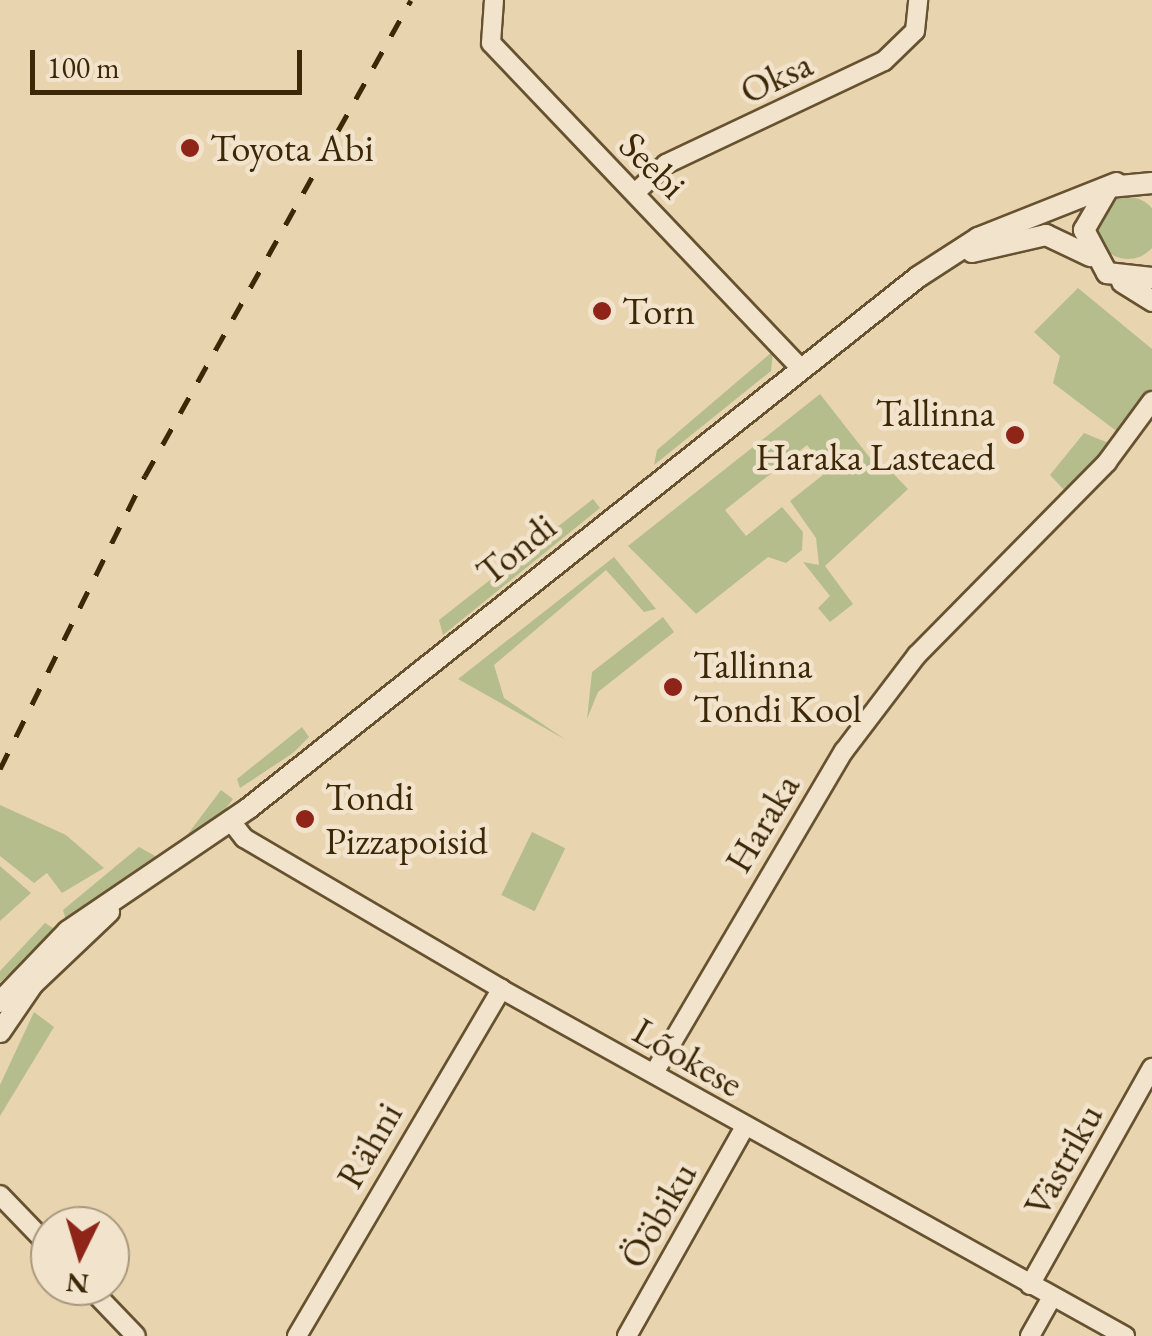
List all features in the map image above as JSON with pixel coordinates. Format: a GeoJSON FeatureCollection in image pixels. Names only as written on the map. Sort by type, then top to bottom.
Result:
{"type":"FeatureCollection","features":[{"type":"Feature","properties":{"kind":"street","name":"Seebi"},"geometry":{"type":"LineString","coordinates":[[494,0],[491,44],[799,366]]}},
{"type":"Feature","properties":{"kind":"street","name":"Oksa"},"geometry":{"type":"LineString","coordinates":[[635,193],[666,164],[884,62],[914,31],[918,0]]}},
{"type":"Feature","properties":{"kind":"street","name":"Tondi"},"geometry":{"type":"LineString","coordinates":[[0,1002],[56,941],[117,903],[230,820],[799,366],[960,254],[1064,199],[1117,183],[1150,182]]}},
{"type":"Feature","properties":{"kind":"street"},"geometry":{"type":"LineString","coordinates":[[1090,256],[1085,218],[1117,183]]}},
{"type":"Feature","properties":{"kind":"street","name":"Tondi"},"geometry":{"type":"LineString","coordinates":[[960,254],[1046,235],[1090,256],[1152,301]]}},
{"type":"Feature","properties":{"kind":"street"},"geometry":{"type":"LineString","coordinates":[[1116,278],[1152,278]]}},
{"type":"Feature","properties":{"kind":"street","name":"Haraka"},"geometry":{"type":"LineString","coordinates":[[654,1074],[844,751],[916,654],[1108,462],[1152,401]]}},
{"type":"Feature","properties":{"kind":"street","name":"Lõokese"},"geometry":{"type":"LineString","coordinates":[[230,820],[244,838],[501,989],[1125,1336]]}},
{"type":"Feature","properties":{"kind":"street","name":"Tondi"},"geometry":{"type":"LineString","coordinates":[[0,1032],[34,984],[117,903]]}},
{"type":"Feature","properties":{"kind":"street","name":"Rähni"},"geometry":{"type":"LineString","coordinates":[[298,1336],[501,989]]}},
{"type":"Feature","properties":{"kind":"street","name":"Västriku"},"geometry":{"type":"LineString","coordinates":[[1030,1284],[1152,1068]]}},
{"type":"Feature","properties":{"kind":"street","name":"Ööbiku"},"geometry":{"type":"LineString","coordinates":[[626,1336],[746,1127]]}},
{"type":"Feature","properties":{"kind":"street"},"geometry":{"type":"LineString","coordinates":[[0,1195],[30,1226]]}},
{"type":"Feature","properties":{"kind":"street"},"geometry":{"type":"LineString","coordinates":[[1030,1336],[1052,1297]]}},
{"type":"Feature","properties":{"kind":"street"},"geometry":{"type":"LineString","coordinates":[[107,1306],[136,1336]]}},
{"type":"Feature","properties":{"kind":"green space"},"geometry":{"type":"Polygon","coordinates":[[[1128,197],[1150,206],[1159,228],[1150,250],[1128,259],[1106,250],[1097,228],[1106,206],[1128,197]]]}},
{"type":"Feature","properties":{"kind":"green space"},"geometry":{"type":"Polygon","coordinates":[[[1078,288],[1152,349],[1152,389],[1119,433],[1053,383],[1060,356],[1034,332],[1078,288]]]}},
{"type":"Feature","properties":{"kind":"green space"},"geometry":{"type":"Polygon","coordinates":[[[773,351],[771,371],[654,465],[657,450],[773,351]]]}},
{"type":"Feature","properties":{"kind":"green space"},"geometry":{"type":"Polygon","coordinates":[[[820,394],[881,472],[888,468],[908,489],[825,566],[853,604],[830,622],[818,608],[830,596],[803,562],[819,565],[816,538],[790,501],[828,471],[807,445],[725,510],[746,536],[782,507],[803,532],[802,550],[786,563],[768,557],[696,614],[628,546],[820,394]]]}},
{"type":"Feature","properties":{"kind":"green space"},"geometry":{"type":"Polygon","coordinates":[[[1084,433],[1111,444],[1066,492],[1050,475],[1084,433]]]}},
{"type":"Feature","properties":{"kind":"green space"},"geometry":{"type":"Polygon","coordinates":[[[593,499],[600,508],[443,635],[439,620],[593,499]]]}},
{"type":"Feature","properties":{"kind":"green space"},"geometry":{"type":"Polygon","coordinates":[[[614,557],[656,609],[644,612],[606,570],[494,665],[504,698],[566,740],[458,679],[614,557]]]}},
{"type":"Feature","properties":{"kind":"green space"},"geometry":{"type":"Polygon","coordinates":[[[663,617],[674,632],[598,692],[587,719],[592,672],[663,617]]]}},
{"type":"Feature","properties":{"kind":"green space"},"geometry":{"type":"Polygon","coordinates":[[[302,727],[309,737],[293,753],[240,788],[237,779],[302,727]]]}},
{"type":"Feature","properties":{"kind":"green space"},"geometry":{"type":"Polygon","coordinates":[[[221,790],[233,799],[185,863],[173,854],[221,790]]]}},
{"type":"Feature","properties":{"kind":"green space"},"geometry":{"type":"Polygon","coordinates":[[[0,805],[66,835],[104,868],[62,893],[47,873],[34,883],[0,856],[0,805]]]}},
{"type":"Feature","properties":{"kind":"green space"},"geometry":{"type":"Polygon","coordinates":[[[532,832],[565,848],[535,911],[501,895],[532,832]]]}},
{"type":"Feature","properties":{"kind":"green space"},"geometry":{"type":"Polygon","coordinates":[[[139,847],[157,857],[67,924],[63,910],[139,847]]]}},
{"type":"Feature","properties":{"kind":"green space"},"geometry":{"type":"Polygon","coordinates":[[[0,866],[31,893],[0,921],[0,866]]]}},
{"type":"Feature","properties":{"kind":"green space"},"geometry":{"type":"Polygon","coordinates":[[[45,923],[58,931],[0,982],[0,971],[45,923]]]}},
{"type":"Feature","properties":{"kind":"green space"},"geometry":{"type":"Polygon","coordinates":[[[34,1012],[54,1027],[0,1116],[0,1085],[34,1012]]]}},
{"type":"Feature","properties":{"kind":"railway"},"geometry":{"type":"LineString","coordinates":[[0,769],[145,476],[411,0]]}},
{"type":"Feature","properties":{"kind":"place","name":"Toyota Abi"},"geometry":{"type":"Point","coordinates":[190,148]}},
{"type":"Feature","properties":{"kind":"place","name":"Torn"},"geometry":{"type":"Point","coordinates":[602,311]}},
{"type":"Feature","properties":{"kind":"place","name":"Tallinna Haraka Lasteaed"},"geometry":{"type":"Point","coordinates":[1015,435]}},
{"type":"Feature","properties":{"kind":"place","name":"Tallinna Tondi Kool"},"geometry":{"type":"Point","coordinates":[673,687]}},
{"type":"Feature","properties":{"kind":"place","name":"Tondi Pizzapoisid"},"geometry":{"type":"Point","coordinates":[305,819]}}]}
